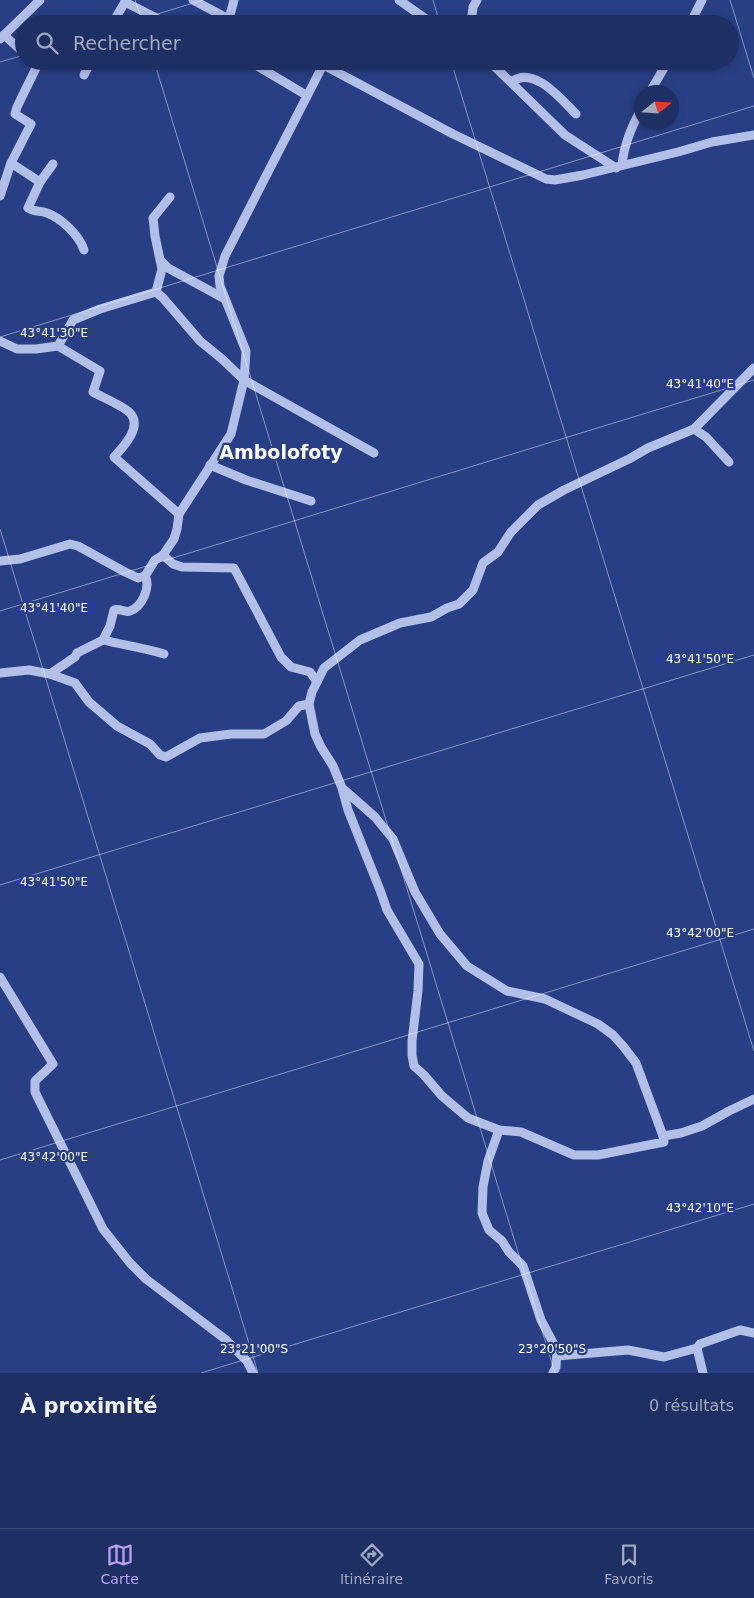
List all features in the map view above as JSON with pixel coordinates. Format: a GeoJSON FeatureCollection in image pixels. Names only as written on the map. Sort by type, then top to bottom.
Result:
{"type":"FeatureCollection","features":[{"type":"Feature","properties":{"kind":"street"},"geometry":{"type":"LineString","coordinates":[[25,15],[40,0]]}},
{"type":"Feature","properties":{"kind":"street"},"geometry":{"type":"LineString","coordinates":[[193,0],[221,15]]}},
{"type":"Feature","properties":{"kind":"street"},"geometry":{"type":"LineString","coordinates":[[230,15],[234,0]]}},
{"type":"Feature","properties":{"kind":"street"},"geometry":{"type":"LineString","coordinates":[[399,0],[420,15]]}},
{"type":"Feature","properties":{"kind":"street"},"geometry":{"type":"LineString","coordinates":[[694,15],[702,0]]}},
{"type":"Feature","properties":{"kind":"street"},"geometry":{"type":"LineString","coordinates":[[117,15],[125,1],[151,15]]}},
{"type":"Feature","properties":{"kind":"street"},"geometry":{"type":"LineString","coordinates":[[469,15],[475,3]]}},
{"type":"Feature","properties":{"kind":"street"},"geometry":{"type":"LineString","coordinates":[[15,24],[2,37],[15,46]]}},
{"type":"Feature","properties":{"kind":"street"},"geometry":{"type":"LineString","coordinates":[[0,196],[10,163],[31,124],[15,114],[35,70]]}},
{"type":"Feature","properties":{"kind":"street"},"geometry":{"type":"LineString","coordinates":[[84,75],[86,70]]}},
{"type":"Feature","properties":{"kind":"street"},"geometry":{"type":"LineString","coordinates":[[264,70],[306,95]]}},
{"type":"Feature","properties":{"kind":"street"},"geometry":{"type":"LineString","coordinates":[[0,561],[20,559],[70,544],[78,546],[138,578],[145,576],[155,560],[163,555],[174,539],[179,514],[231,434],[244,380],[246,351],[220,286],[219,276],[225,256],[306,95],[316,70]]}},
{"type":"Feature","properties":{"kind":"street"},"geometry":{"type":"LineString","coordinates":[[332,70],[453,134],[546,179],[566,179],[712,142],[754,135]]}},
{"type":"Feature","properties":{"kind":"street"},"geometry":{"type":"LineString","coordinates":[[498,70],[565,135],[619,167]]}},
{"type":"Feature","properties":{"kind":"street"},"geometry":{"type":"LineString","coordinates":[[654,85],[663,70]]}},
{"type":"Feature","properties":{"kind":"street"},"geometry":{"type":"LineString","coordinates":[[511,82],[515,79],[526,77],[535,79],[576,114]]}},
{"type":"Feature","properties":{"kind":"street"},"geometry":{"type":"LineString","coordinates":[[619,167],[627,137],[634,123]]}},
{"type":"Feature","properties":{"kind":"street"},"geometry":{"type":"LineString","coordinates":[[10,163],[40,182]]}},
{"type":"Feature","properties":{"kind":"street"},"geometry":{"type":"LineString","coordinates":[[53,164],[40,182],[28,208],[34,212],[44,212],[57,218],[78,239],[84,250]]}},
{"type":"Feature","properties":{"kind":"street"},"geometry":{"type":"LineString","coordinates":[[156,292],[162,268],[153,218],[170,197]]}},
{"type":"Feature","properties":{"kind":"street"},"geometry":{"type":"LineString","coordinates":[[161,261],[168,268],[226,299]]}},
{"type":"Feature","properties":{"kind":"street"},"geometry":{"type":"LineString","coordinates":[[58,346],[73,320],[100,309],[156,292]]}},
{"type":"Feature","properties":{"kind":"street"},"geometry":{"type":"LineString","coordinates":[[156,292],[200,341],[244,380],[374,454]]}},
{"type":"Feature","properties":{"kind":"street"},"geometry":{"type":"LineString","coordinates":[[0,341],[17,349],[58,346],[100,371],[94,392],[130,412],[134,426],[128,440],[114,457],[179,514]]}},
{"type":"Feature","properties":{"kind":"street"},"geometry":{"type":"LineString","coordinates":[[342,788],[375,817],[393,839],[415,892],[440,934],[467,966],[507,991],[545,999],[598,1024],[613,1035],[636,1063],[664,1142],[598,1155],[574,1155],[521,1132],[499,1130],[468,1118],[442,1096],[414,1066],[412,1042],[419,964],[386,910],[348,810],[342,788],[333,766],[315,734],[309,704],[312,692],[324,668],[360,640],[400,623],[431,617],[459,604],[473,590],[483,562],[498,552],[511,532],[538,505],[564,490],[629,460],[648,448],[694,429],[754,368]]}},
{"type":"Feature","properties":{"kind":"street"},"geometry":{"type":"LineString","coordinates":[[694,429],[706,437],[729,462]]}},
{"type":"Feature","properties":{"kind":"street"},"geometry":{"type":"LineString","coordinates":[[210,465],[246,480],[312,501]]}},
{"type":"Feature","properties":{"kind":"street"},"geometry":{"type":"LineString","coordinates":[[163,555],[173,564],[182,567],[234,568],[281,658],[290,667],[310,672],[317,682]]}},
{"type":"Feature","properties":{"kind":"street"},"geometry":{"type":"LineString","coordinates":[[50,674],[75,657],[77,653],[103,640],[110,626],[114,610],[131,610],[136,607],[146,593],[148,581],[145,576]]}},
{"type":"Feature","properties":{"kind":"street"},"geometry":{"type":"LineString","coordinates":[[103,640],[164,654]]}},
{"type":"Feature","properties":{"kind":"street"},"geometry":{"type":"LineString","coordinates":[[0,673],[29,670],[50,674],[75,683],[89,702],[117,726],[150,744],[160,755],[166,758],[200,738],[231,734],[264,734],[286,721],[299,706],[309,704]]}},
{"type":"Feature","properties":{"kind":"street"},"geometry":{"type":"LineString","coordinates":[[0,977],[53,1064],[35,1081],[35,1092],[103,1229],[130,1263],[146,1279],[225,1339],[247,1361],[253,1373]]}},
{"type":"Feature","properties":{"kind":"street"},"geometry":{"type":"LineString","coordinates":[[663,1136],[681,1133],[702,1126],[754,1099]]}},
{"type":"Feature","properties":{"kind":"street"},"geometry":{"type":"LineString","coordinates":[[499,1130],[488,1161],[483,1186],[482,1214],[489,1230],[502,1241],[509,1252],[523,1266],[537,1310],[554,1342],[557,1356],[556,1367],[553,1373]]}},
{"type":"Feature","properties":{"kind":"street"},"geometry":{"type":"LineString","coordinates":[[557,1356],[628,1350],[664,1357],[697,1348],[700,1344],[740,1330],[754,1333]]}},
{"type":"Feature","properties":{"kind":"street"},"geometry":{"type":"LineString","coordinates":[[697,1348],[703,1373]]}},
{"type":"Feature","properties":{"kind":"district","name":"Ambolofoty"},"geometry":{"type":"Point","coordinates":[281,452]}}]}
